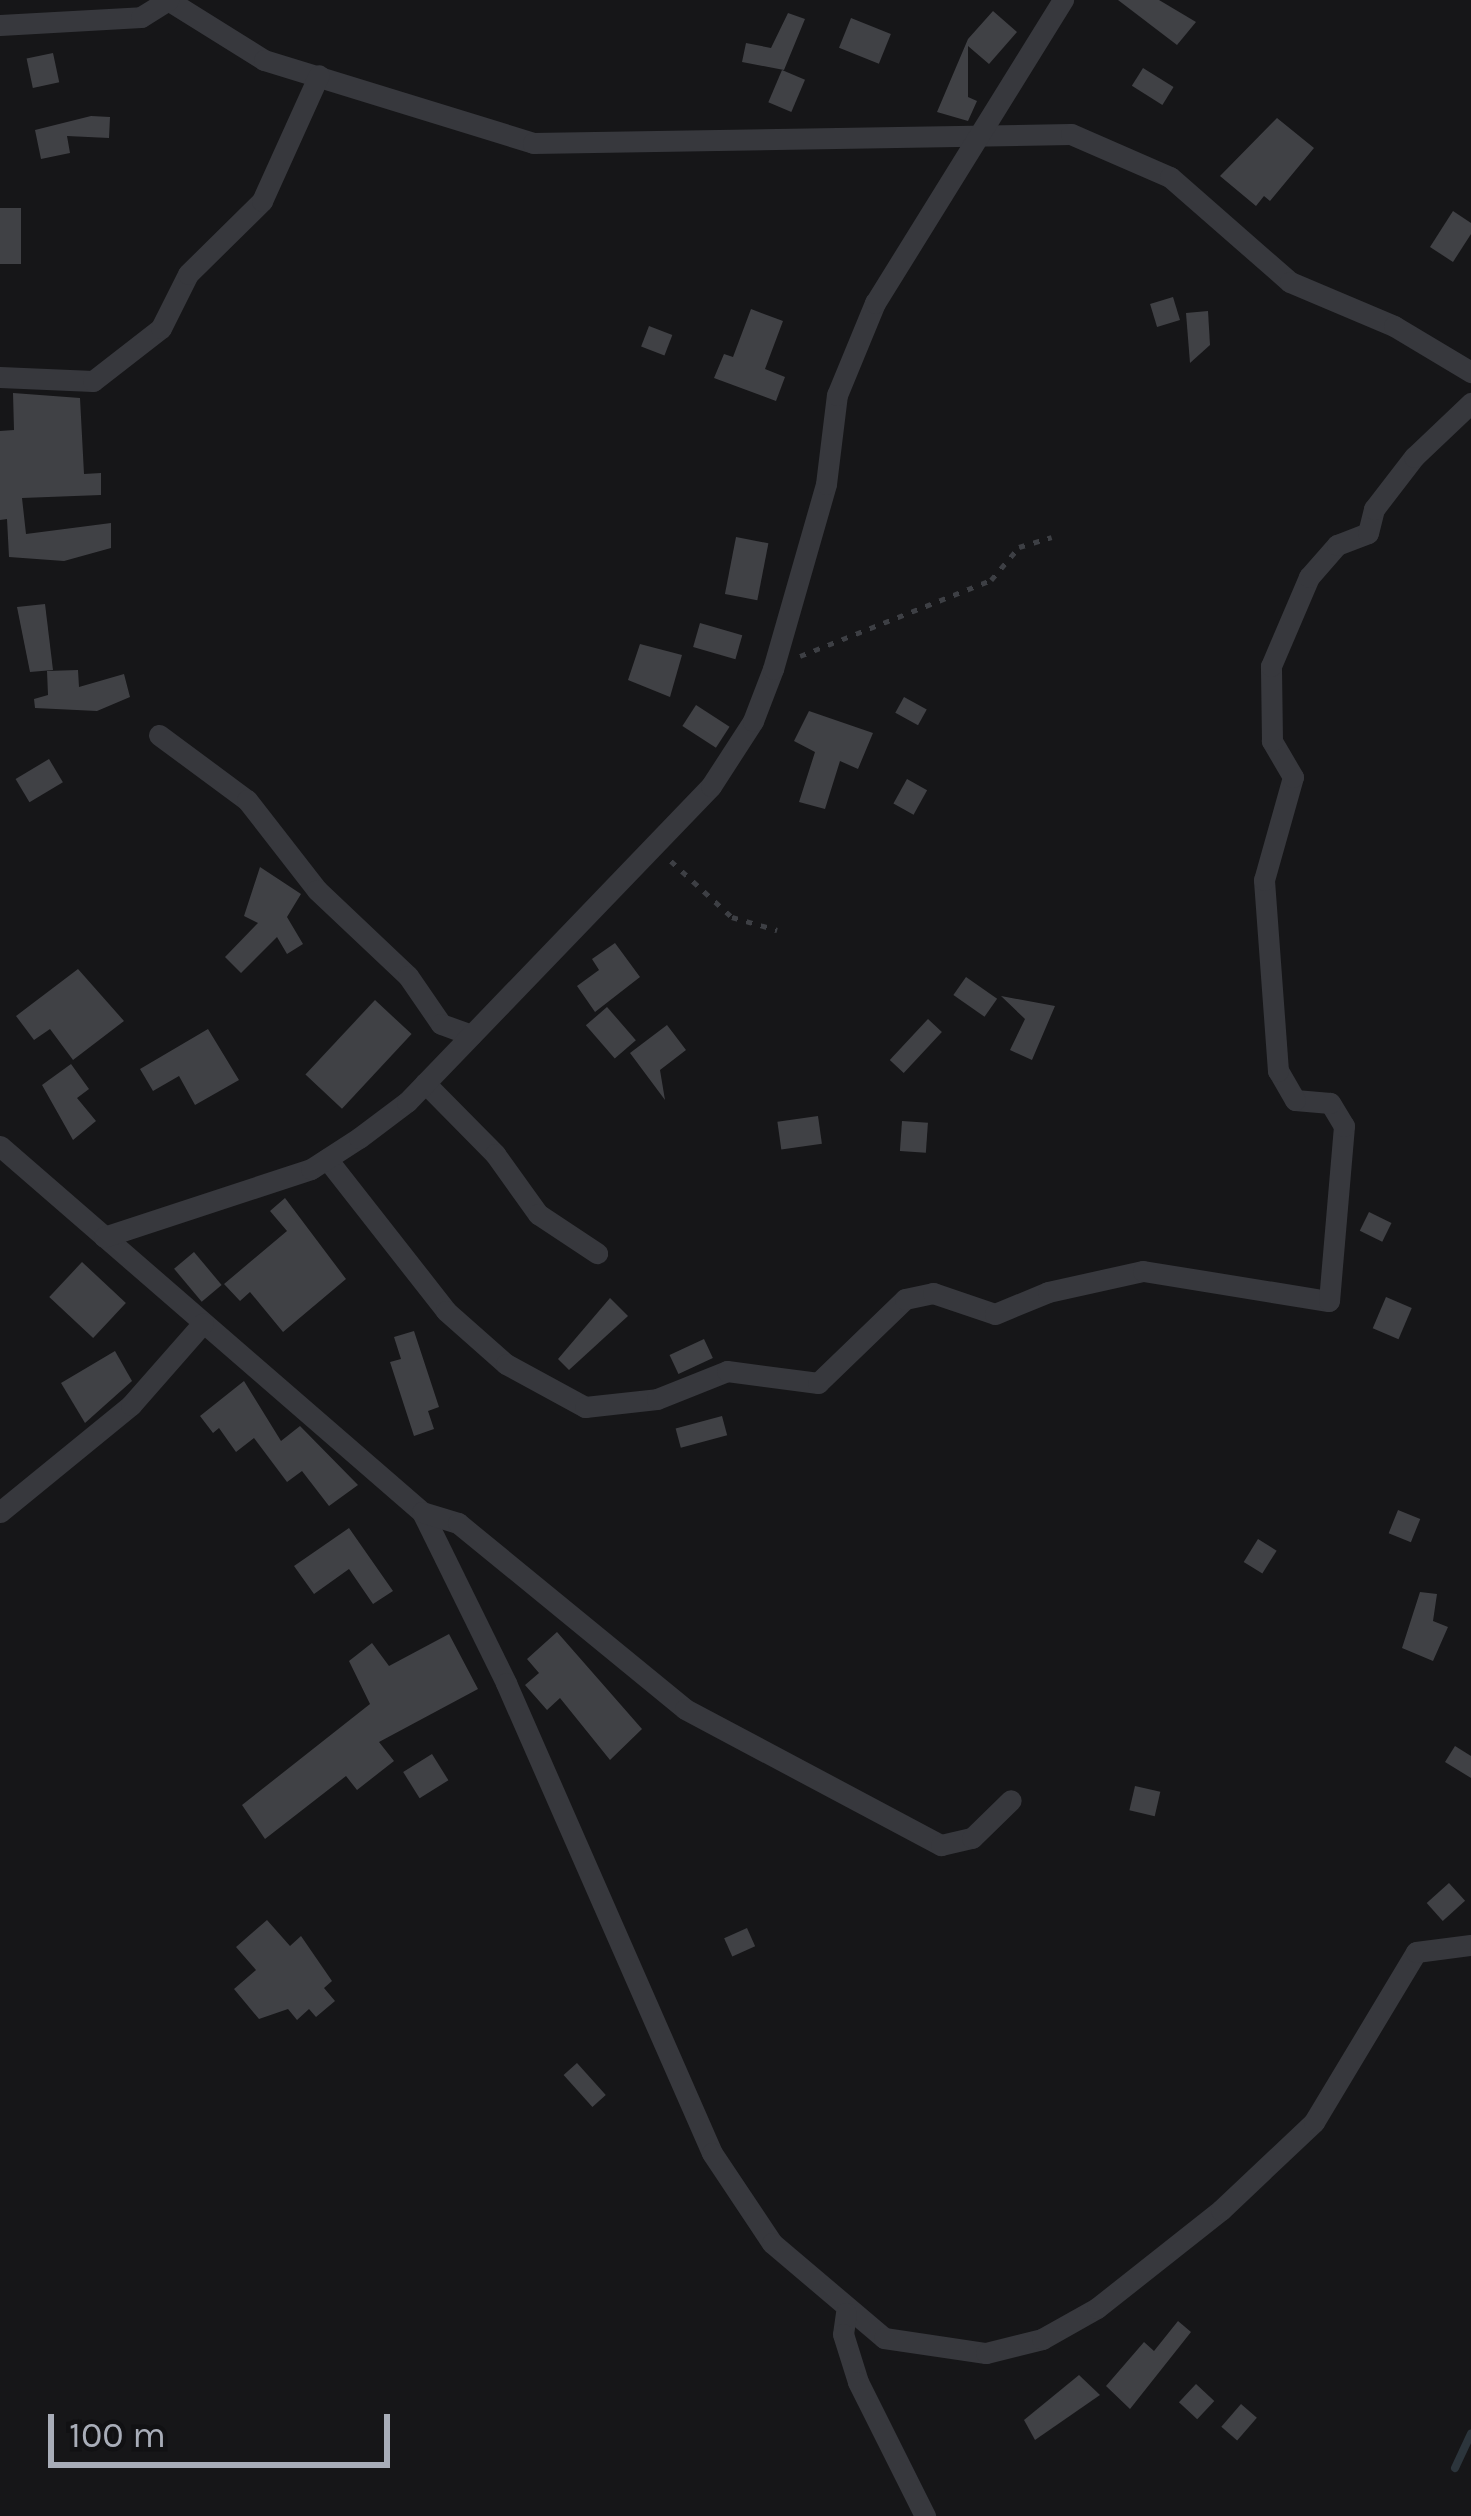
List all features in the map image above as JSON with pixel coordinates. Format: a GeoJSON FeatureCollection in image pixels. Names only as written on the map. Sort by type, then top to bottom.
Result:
{"type":"FeatureCollection","features":[{"type":"Feature","properties":{"kind":"street"},"geometry":{"type":"LineString","coordinates":[[0,26],[141,17],[168,0],[264,60],[533,143],[1071,134],[1112,146],[1207,205],[1291,281],[1394,326],[1471,372]]}},
{"type":"Feature","properties":{"kind":"street"},"geometry":{"type":"LineString","coordinates":[[104,1238],[327,1159],[424,1083],[653,845],[733,754],[773,669],[826,484],[837,395],[851,359],[897,265],[1064,0]]}},
{"type":"Feature","properties":{"kind":"street"},"geometry":{"type":"LineString","coordinates":[[0,376],[93,381],[161,328],[188,274],[262,201],[319,75]]}},
{"type":"Feature","properties":{"kind":"street"},"geometry":{"type":"LineString","coordinates":[[327,1159],[446,1311],[506,1364],[585,1407],[658,1399],[727,1371],[818,1383],[905,1299],[933,1292],[995,1314],[1048,1292],[1143,1270],[1329,1301],[1344,1126],[1330,1103],[1295,1100],[1278,1071],[1264,880],[1293,776],[1272,741],[1270,666],[1309,577],[1337,545],[1368,533],[1374,509],[1414,457],[1471,403]]}},
{"type":"Feature","properties":{"kind":"street"},"geometry":{"type":"LineString","coordinates":[[160,734],[247,800],[317,890],[408,976],[441,1024],[471,1035]]}},
{"type":"Feature","properties":{"kind":"street"},"geometry":{"type":"LineString","coordinates":[[424,1083],[495,1154],[538,1214],[598,1253]]}},
{"type":"Feature","properties":{"kind":"street"},"geometry":{"type":"LineString","coordinates":[[0,1146],[422,1512],[506,1683],[712,2153],[772,2243],[846,2313],[884,2338],[986,2353],[1042,2339],[1097,2308],[1221,2210],[1314,2122],[1417,1952],[1471,1945]]}},
{"type":"Feature","properties":{"kind":"street"},"geometry":{"type":"LineString","coordinates":[[0,1511],[131,1405],[203,1323]]}},
{"type":"Feature","properties":{"kind":"street"},"geometry":{"type":"LineString","coordinates":[[422,1512],[458,1522],[686,1709],[941,1845],[972,1838],[1012,1800]]}},
{"type":"Feature","properties":{"kind":"street"},"geometry":{"type":"LineString","coordinates":[[846,2313],[843,2334],[858,2382],[925,2516]]}},
{"type":"Feature","properties":{"kind":"path"},"geometry":{"type":"LineString","coordinates":[[773,669],[991,580],[1019,548],[1051,537]]}},
{"type":"Feature","properties":{"kind":"path"},"geometry":{"type":"LineString","coordinates":[[653,845],[732,917],[778,930]]}},
{"type":"Feature","properties":{"kind":"building"},"geometry":{"type":"Polygon","coordinates":[[[1118,0],[1159,0],[1196,22],[1177,45],[1118,0]]]}},
{"type":"Feature","properties":{"kind":"building"},"geometry":{"type":"Polygon","coordinates":[[[993,11],[1017,32],[989,64],[968,46],[968,97],[977,101],[968,121],[937,112],[968,39],[993,11]]]}},
{"type":"Feature","properties":{"kind":"building"},"geometry":{"type":"Polygon","coordinates":[[[788,13],[805,19],[784,70],[742,62],[746,43],[771,48],[788,13]]]}},
{"type":"Feature","properties":{"kind":"building"},"geometry":{"type":"Polygon","coordinates":[[[851,18],[891,34],[879,64],[839,48],[851,18]]]}},
{"type":"Feature","properties":{"kind":"building"},"geometry":{"type":"Polygon","coordinates":[[[53,53],[59,82],[33,88],[27,59],[53,53]]]}},
{"type":"Feature","properties":{"kind":"building"},"geometry":{"type":"Polygon","coordinates":[[[1143,68],[1174,87],[1162,105],[1132,86],[1143,68]]]}},
{"type":"Feature","properties":{"kind":"building"},"geometry":{"type":"Polygon","coordinates":[[[782,70],[805,80],[791,112],[768,102],[782,70]]]}},
{"type":"Feature","properties":{"kind":"building"},"geometry":{"type":"Polygon","coordinates":[[[91,116],[110,117],[109,138],[67,136],[70,153],[41,159],[35,130],[91,116]]]}},
{"type":"Feature","properties":{"kind":"building"},"geometry":{"type":"Polygon","coordinates":[[[1277,118],[1314,148],[1270,201],[1264,196],[1256,206],[1220,176],[1277,118]]]}},
{"type":"Feature","properties":{"kind":"building"},"geometry":{"type":"Polygon","coordinates":[[[0,208],[21,208],[21,264],[0,264],[0,208]]]}},
{"type":"Feature","properties":{"kind":"building"},"geometry":{"type":"Polygon","coordinates":[[[1453,211],[1471,223],[1471,234],[1453,262],[1430,247],[1453,211]]]}},
{"type":"Feature","properties":{"kind":"building"},"geometry":{"type":"Polygon","coordinates":[[[1173,297],[1180,320],[1157,327],[1150,304],[1173,297]]]}},
{"type":"Feature","properties":{"kind":"building"},"geometry":{"type":"Polygon","coordinates":[[[751,309],[783,321],[765,369],[785,377],[776,401],[714,378],[724,354],[733,357],[751,309]]]}},
{"type":"Feature","properties":{"kind":"building"},"geometry":{"type":"Polygon","coordinates":[[[1208,311],[1210,345],[1190,363],[1186,313],[1208,311]]]}},
{"type":"Feature","properties":{"kind":"building"},"geometry":{"type":"Polygon","coordinates":[[[649,326],[672,335],[664,355],[641,347],[649,326]]]}},
{"type":"Feature","properties":{"kind":"building"},"geometry":{"type":"Polygon","coordinates":[[[13,393],[80,398],[84,474],[101,473],[101,495],[22,498],[26,534],[111,523],[111,548],[64,561],[9,557],[7,519],[0,520],[0,431],[14,430],[13,393]]]}},
{"type":"Feature","properties":{"kind":"building"},"geometry":{"type":"Polygon","coordinates":[[[736,537],[768,543],[757,600],[725,594],[736,537]]]}},
{"type":"Feature","properties":{"kind":"building"},"geometry":{"type":"Polygon","coordinates":[[[45,604],[53,670],[30,672],[17,607],[45,604]]]}},
{"type":"Feature","properties":{"kind":"building"},"geometry":{"type":"Polygon","coordinates":[[[700,623],[742,635],[735,659],[693,647],[700,623]]]}},
{"type":"Feature","properties":{"kind":"building"},"geometry":{"type":"Polygon","coordinates":[[[640,644],[682,655],[670,697],[628,680],[640,644]]]}},
{"type":"Feature","properties":{"kind":"building"},"geometry":{"type":"Polygon","coordinates":[[[78,670],[79,687],[124,674],[130,697],[97,711],[35,708],[34,699],[48,695],[47,671],[78,670]]]}},
{"type":"Feature","properties":{"kind":"building"},"geometry":{"type":"Polygon","coordinates":[[[904,697],[927,710],[918,725],[895,713],[904,697]]]}},
{"type":"Feature","properties":{"kind":"building"},"geometry":{"type":"Polygon","coordinates":[[[696,705],[730,727],[716,748],[682,726],[696,705]]]}},
{"type":"Feature","properties":{"kind":"building"},"geometry":{"type":"Polygon","coordinates":[[[809,711],[873,733],[858,769],[840,761],[825,809],[799,802],[815,752],[794,741],[809,711]]]}},
{"type":"Feature","properties":{"kind":"building"},"geometry":{"type":"Polygon","coordinates":[[[49,759],[63,782],[29,802],[16,779],[49,759]]]}},
{"type":"Feature","properties":{"kind":"building"},"geometry":{"type":"Polygon","coordinates":[[[907,779],[927,790],[914,815],[893,803],[907,779]]]}},
{"type":"Feature","properties":{"kind":"building"},"geometry":{"type":"Polygon","coordinates":[[[260,867],[301,894],[287,917],[303,944],[287,954],[277,937],[241,973],[225,957],[258,923],[244,916],[260,867]]]}},
{"type":"Feature","properties":{"kind":"building"},"geometry":{"type":"Polygon","coordinates":[[[615,943],[640,977],[595,1012],[577,986],[599,970],[592,959],[615,943]]]}},
{"type":"Feature","properties":{"kind":"building"},"geometry":{"type":"Polygon","coordinates":[[[78,969],[124,1021],[73,1060],[50,1029],[34,1040],[16,1016],[78,969]]]}},
{"type":"Feature","properties":{"kind":"building"},"geometry":{"type":"Polygon","coordinates":[[[966,977],[997,999],[985,1017],[953,995],[966,977]]]}},
{"type":"Feature","properties":{"kind":"building"},"geometry":{"type":"Polygon","coordinates":[[[1001,996],[1055,1006],[1032,1060],[1010,1050],[1025,1019],[1001,996]]]}},
{"type":"Feature","properties":{"kind":"building"},"geometry":{"type":"Polygon","coordinates":[[[375,1000],[412,1034],[342,1109],[305,1075],[375,1000]]]}},
{"type":"Feature","properties":{"kind":"building"},"geometry":{"type":"Polygon","coordinates":[[[607,1007],[636,1040],[615,1059],[586,1025],[607,1007]]]}},
{"type":"Feature","properties":{"kind":"building"},"geometry":{"type":"Polygon","coordinates":[[[928,1019],[942,1032],[904,1073],[890,1060],[928,1019]]]}},
{"type":"Feature","properties":{"kind":"building"},"geometry":{"type":"Polygon","coordinates":[[[667,1025],[686,1050],[660,1070],[665,1100],[630,1053],[667,1025]]]}},
{"type":"Feature","properties":{"kind":"building"},"geometry":{"type":"Polygon","coordinates":[[[208,1029],[239,1080],[195,1105],[179,1076],[153,1091],[140,1069],[208,1029]]]}},
{"type":"Feature","properties":{"kind":"building"},"geometry":{"type":"Polygon","coordinates":[[[71,1064],[89,1089],[77,1098],[96,1121],[73,1140],[42,1085],[71,1064]]]}},
{"type":"Feature","properties":{"kind":"building"},"geometry":{"type":"Polygon","coordinates":[[[818,1116],[822,1144],[781,1149],[777,1122],[818,1116]]]}},
{"type":"Feature","properties":{"kind":"building"},"geometry":{"type":"Polygon","coordinates":[[[902,1121],[928,1123],[926,1153],[900,1151],[902,1121]]]}},
{"type":"Feature","properties":{"kind":"building"},"geometry":{"type":"Polygon","coordinates":[[[285,1198],[346,1279],[283,1332],[250,1292],[240,1301],[224,1284],[287,1231],[270,1211],[285,1198]]]}},
{"type":"Feature","properties":{"kind":"building"},"geometry":{"type":"Polygon","coordinates":[[[1369,1212],[1391,1223],[1382,1242],[1360,1231],[1369,1212]]]}},
{"type":"Feature","properties":{"kind":"building"},"geometry":{"type":"Polygon","coordinates":[[[194,1252],[222,1285],[202,1302],[174,1269],[194,1252]]]}},
{"type":"Feature","properties":{"kind":"building"},"geometry":{"type":"Polygon","coordinates":[[[82,1262],[126,1303],[93,1338],[49,1297],[82,1262]]]}},
{"type":"Feature","properties":{"kind":"building"},"geometry":{"type":"Polygon","coordinates":[[[1386,1297],[1412,1308],[1398,1339],[1373,1328],[1386,1297]]]}},
{"type":"Feature","properties":{"kind":"building"},"geometry":{"type":"Polygon","coordinates":[[[610,1298],[628,1316],[569,1370],[558,1359],[610,1298]]]}},
{"type":"Feature","properties":{"kind":"building"},"geometry":{"type":"Polygon","coordinates":[[[414,1331],[439,1407],[428,1411],[434,1429],[414,1436],[390,1362],[401,1359],[394,1337],[414,1331]]]}},
{"type":"Feature","properties":{"kind":"building"},"geometry":{"type":"Polygon","coordinates":[[[704,1339],[713,1358],[678,1374],[670,1355],[704,1339]]]}},
{"type":"Feature","properties":{"kind":"building"},"geometry":{"type":"Polygon","coordinates":[[[115,1351],[132,1381],[85,1423],[61,1383],[115,1351]]]}},
{"type":"Feature","properties":{"kind":"building"},"geometry":{"type":"Polygon","coordinates":[[[244,1381],[281,1441],[300,1426],[358,1485],[329,1506],[302,1471],[287,1482],[254,1438],[236,1452],[219,1428],[213,1433],[200,1416],[244,1381]]]}},
{"type":"Feature","properties":{"kind":"building"},"geometry":{"type":"Polygon","coordinates":[[[722,1416],[727,1435],[681,1448],[676,1428],[722,1416]]]}},
{"type":"Feature","properties":{"kind":"building"},"geometry":{"type":"Polygon","coordinates":[[[1398,1510],[1420,1519],[1411,1542],[1389,1533],[1398,1510]]]}},
{"type":"Feature","properties":{"kind":"building"},"geometry":{"type":"Polygon","coordinates":[[[349,1528],[393,1591],[373,1604],[349,1569],[314,1594],[294,1566],[349,1528]]]}},
{"type":"Feature","properties":{"kind":"building"},"geometry":{"type":"Polygon","coordinates":[[[1258,1539],[1277,1551],[1262,1574],[1244,1562],[1258,1539]]]}},
{"type":"Feature","properties":{"kind":"building"},"geometry":{"type":"Polygon","coordinates":[[[1420,1592],[1437,1594],[1433,1621],[1448,1627],[1433,1661],[1402,1648],[1420,1592]]]}},
{"type":"Feature","properties":{"kind":"building"},"geometry":{"type":"Polygon","coordinates":[[[557,1632],[642,1729],[610,1760],[560,1698],[547,1710],[525,1685],[539,1673],[527,1659],[557,1632]]]}},
{"type":"Feature","properties":{"kind":"building"},"geometry":{"type":"Polygon","coordinates":[[[449,1634],[478,1689],[379,1742],[394,1761],[357,1790],[346,1776],[265,1839],[242,1805],[370,1704],[349,1661],[372,1643],[389,1666],[449,1634]]]}},
{"type":"Feature","properties":{"kind":"building"},"geometry":{"type":"Polygon","coordinates":[[[1455,1746],[1471,1756],[1471,1778],[1445,1762],[1455,1746]]]}},
{"type":"Feature","properties":{"kind":"building"},"geometry":{"type":"Polygon","coordinates":[[[432,1754],[448,1780],[420,1798],[403,1772],[432,1754]]]}},
{"type":"Feature","properties":{"kind":"building"},"geometry":{"type":"Polygon","coordinates":[[[1135,1786],[1160,1792],[1155,1816],[1129,1810],[1135,1786]]]}},
{"type":"Feature","properties":{"kind":"building"},"geometry":{"type":"Polygon","coordinates":[[[1449,1883],[1465,1901],[1443,1921],[1427,1903],[1449,1883]]]}},
{"type":"Feature","properties":{"kind":"building"},"geometry":{"type":"Polygon","coordinates":[[[267,1920],[290,1946],[301,1936],[332,1981],[324,1988],[335,2001],[316,2017],[309,2009],[297,2020],[288,2009],[259,2019],[234,1989],[256,1970],[236,1947],[267,1920]]]}},
{"type":"Feature","properties":{"kind":"building"},"geometry":{"type":"Polygon","coordinates":[[[747,1928],[755,1946],[732,1956],[724,1938],[747,1928]]]}},
{"type":"Feature","properties":{"kind":"building"},"geometry":{"type":"Polygon","coordinates":[[[577,2063],[606,2095],[592,2107],[564,2075],[577,2063]]]}},
{"type":"Feature","properties":{"kind":"building"},"geometry":{"type":"Polygon","coordinates":[[[1178,2321],[1191,2332],[1130,2409],[1106,2386],[1144,2342],[1154,2351],[1178,2321]]]}},
{"type":"Feature","properties":{"kind":"building"},"geometry":{"type":"Polygon","coordinates":[[[1079,2375],[1100,2395],[1035,2440],[1024,2420],[1079,2375]]]}},
{"type":"Feature","properties":{"kind":"building"},"geometry":{"type":"Polygon","coordinates":[[[1196,2384],[1214,2401],[1197,2419],[1179,2402],[1196,2384]]]}},
{"type":"Feature","properties":{"kind":"building"},"geometry":{"type":"Polygon","coordinates":[[[1241,2404],[1257,2418],[1237,2440],[1221,2427],[1241,2404]]]}},
{"type":"Feature","properties":{"kind":"waterway"},"geometry":{"type":"LineString","coordinates":[[1455,2468],[1471,2434]]}}]}
